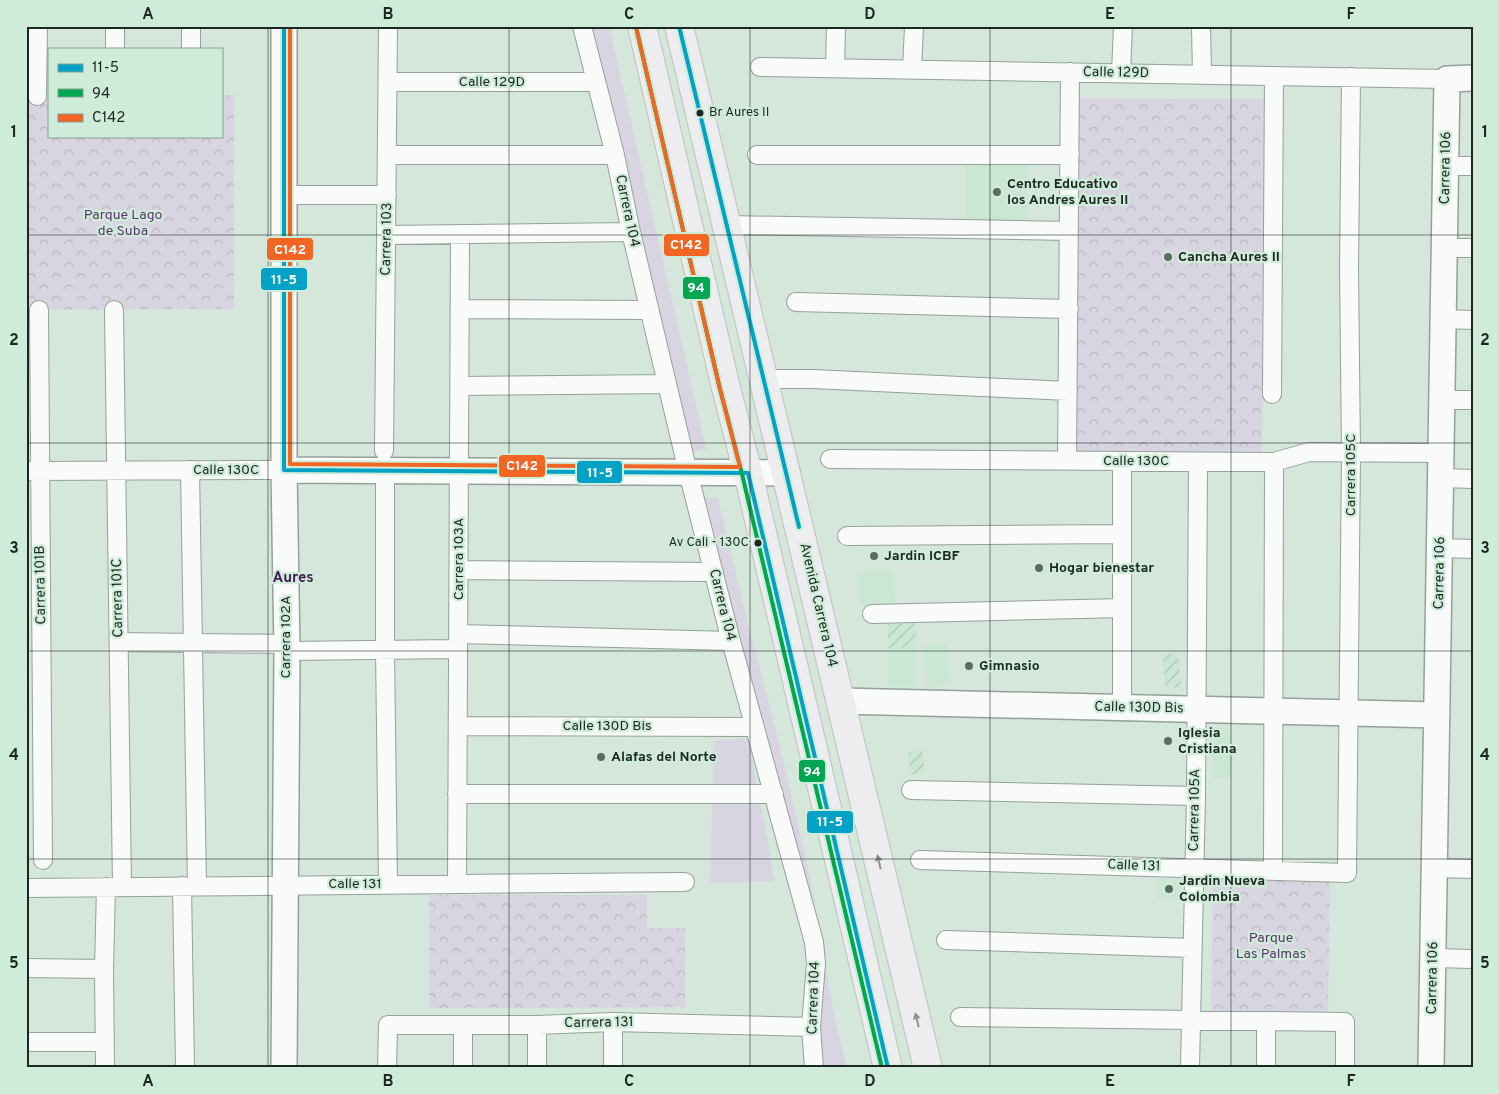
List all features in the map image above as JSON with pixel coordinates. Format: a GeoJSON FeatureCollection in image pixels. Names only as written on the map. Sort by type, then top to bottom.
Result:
{"type":"FeatureCollection","features":[{"type":"Feature","properties":{"kind":"main road"},"geometry":{"type":"LineString","coordinates":[[642,26],[888,1068]]}},
{"type":"Feature","properties":{"kind":"main road","name":"Avenida Carrera 104"},"geometry":{"type":"LineString","coordinates":[[679,26],[928,1068]]}},
{"type":"Feature","properties":{"kind":"street"},"geometry":{"type":"LineString","coordinates":[[37,96],[38,26]]}},
{"type":"Feature","properties":{"kind":"street"},"geometry":{"type":"LineString","coordinates":[[115,26],[115,48]]}},
{"type":"Feature","properties":{"kind":"street"},"geometry":{"type":"LineString","coordinates":[[191,26],[191,48]]}},
{"type":"Feature","properties":{"kind":"street","name":"Carrera 102A"},"geometry":{"type":"LineString","coordinates":[[284,26],[286,648],[284,1068]]}},
{"type":"Feature","properties":{"kind":"street","name":"Carrera 103"},"geometry":{"type":"LineString","coordinates":[[388,26],[385,461],[388,884]]}},
{"type":"Feature","properties":{"kind":"street","name":"Carrera 104"},"geometry":{"type":"LineString","coordinates":[[582,26],[615,155],[631,232],[688,472],[731,641],[814,942],[816,962],[811,1027],[814,1068]]}},
{"type":"Feature","properties":{"kind":"street"},"geometry":{"type":"LineString","coordinates":[[835,68],[836,26]]}},
{"type":"Feature","properties":{"kind":"street"},"geometry":{"type":"LineString","coordinates":[[912,70],[914,26]]}},
{"type":"Feature","properties":{"kind":"street"},"geometry":{"type":"LineString","coordinates":[[1121,73],[1123,26]]}},
{"type":"Feature","properties":{"kind":"street"},"geometry":{"type":"LineString","coordinates":[[1201,26],[1202,75]]}},
{"type":"Feature","properties":{"kind":"street","name":"Calle 129D"},"geometry":{"type":"LineString","coordinates":[[760,67],[1473,78]]}},
{"type":"Feature","properties":{"kind":"street"},"geometry":{"type":"LineString","coordinates":[[1067,461],[1070,72]]}},
{"type":"Feature","properties":{"kind":"street"},"geometry":{"type":"LineString","coordinates":[[1272,394],[1274,76]]}},
{"type":"Feature","properties":{"kind":"street","name":"Carrera 105C"},"geometry":{"type":"LineString","coordinates":[[1348,873],[1351,77]]}},
{"type":"Feature","properties":{"kind":"street","name":"Carrera 106"},"geometry":{"type":"LineString","coordinates":[[1431,1068],[1447,79]]}},
{"type":"Feature","properties":{"kind":"street","name":"Calle 129D"},"geometry":{"type":"LineString","coordinates":[[388,82],[596,82]]}},
{"type":"Feature","properties":{"kind":"street"},"geometry":{"type":"LineString","coordinates":[[387,155],[615,155]]}},
{"type":"Feature","properties":{"kind":"street"},"geometry":{"type":"LineString","coordinates":[[757,155],[1070,155]]}},
{"type":"Feature","properties":{"kind":"street"},"geometry":{"type":"LineString","coordinates":[[1445,166],[1473,166]]}},
{"type":"Feature","properties":{"kind":"street"},"geometry":{"type":"LineString","coordinates":[[284,195],[387,195]]}},
{"type":"Feature","properties":{"kind":"street"},"geometry":{"type":"LineString","coordinates":[[727,225],[1069,231]]}},
{"type":"Feature","properties":{"kind":"street"},"geometry":{"type":"LineString","coordinates":[[387,235],[631,232]]}},
{"type":"Feature","properties":{"kind":"street","name":"Carrera 103A"},"geometry":{"type":"LineString","coordinates":[[457,883],[460,234]]}},
{"type":"Feature","properties":{"kind":"street"},"geometry":{"type":"LineString","coordinates":[[1445,248],[1473,248]]}},
{"type":"Feature","properties":{"kind":"street"},"geometry":{"type":"LineString","coordinates":[[796,302],[1069,309]]}},
{"type":"Feature","properties":{"kind":"street"},"geometry":{"type":"LineString","coordinates":[[460,309],[649,310]]}},
{"type":"Feature","properties":{"kind":"street","name":"Carrera 101B"},"geometry":{"type":"LineString","coordinates":[[38,310],[33,471],[34,568],[44,860]]}},
{"type":"Feature","properties":{"kind":"street","name":"Carrera 101C"},"geometry":{"type":"LineString","coordinates":[[105,1068],[104,969],[114,887],[118,642],[114,310]]}},
{"type":"Feature","properties":{"kind":"street"},"geometry":{"type":"LineString","coordinates":[[1444,319],[1473,320]]}},
{"type":"Feature","properties":{"kind":"street"},"geometry":{"type":"LineString","coordinates":[[764,379],[813,379],[1068,390]]}},
{"type":"Feature","properties":{"kind":"street"},"geometry":{"type":"LineString","coordinates":[[460,386],[667,384]]}},
{"type":"Feature","properties":{"kind":"street"},"geometry":{"type":"LineString","coordinates":[[1442,400],[1473,400]]}},
{"type":"Feature","properties":{"kind":"street","name":"Calle 130C"},"geometry":{"type":"LineString","coordinates":[[830,459],[1274,462],[1309,452],[1441,453]]}},
{"type":"Feature","properties":{"kind":"street","name":"Calle 130C"},"geometry":{"type":"LineString","coordinates":[[33,471],[284,470],[385,461],[459,471],[787,473]]}},
{"type":"Feature","properties":{"kind":"street"},"geometry":{"type":"LineString","coordinates":[[1122,461],[1122,708]]}},
{"type":"Feature","properties":{"kind":"street","name":"Carrera 105A"},"geometry":{"type":"LineString","coordinates":[[1190,1068],[1196,796],[1198,462]]}},
{"type":"Feature","properties":{"kind":"street"},"geometry":{"type":"LineString","coordinates":[[1273,870],[1274,462]]}},
{"type":"Feature","properties":{"kind":"street"},"geometry":{"type":"LineString","coordinates":[[185,1068],[193,643],[190,470]]}},
{"type":"Feature","properties":{"kind":"street"},"geometry":{"type":"LineString","coordinates":[[1441,478],[1473,479]]}},
{"type":"Feature","properties":{"kind":"street"},"geometry":{"type":"LineString","coordinates":[[847,536],[1122,534]]}},
{"type":"Feature","properties":{"kind":"street"},"geometry":{"type":"LineString","coordinates":[[1440,548],[1473,549]]}},
{"type":"Feature","properties":{"kind":"street"},"geometry":{"type":"LineString","coordinates":[[459,570],[714,572]]}},
{"type":"Feature","properties":{"kind":"street"},"geometry":{"type":"LineString","coordinates":[[872,614],[1122,608]]}},
{"type":"Feature","properties":{"kind":"street"},"geometry":{"type":"LineString","coordinates":[[118,642],[385,650],[458,642],[731,641]]}},
{"type":"Feature","properties":{"kind":"street","name":"Calle 130D Bis"},"geometry":{"type":"LineString","coordinates":[[841,701],[1437,715]]}},
{"type":"Feature","properties":{"kind":"street","name":"Calle 130D Bis"},"geometry":{"type":"LineString","coordinates":[[458,726],[755,727]]}},
{"type":"Feature","properties":{"kind":"street"},"geometry":{"type":"LineString","coordinates":[[911,790],[1196,796]]}},
{"type":"Feature","properties":{"kind":"street"},"geometry":{"type":"LineString","coordinates":[[457,794],[774,794]]}},
{"type":"Feature","properties":{"kind":"street","name":"Calle 131"},"geometry":{"type":"LineString","coordinates":[[920,860],[1348,873]]}},
{"type":"Feature","properties":{"kind":"street"},"geometry":{"type":"LineString","coordinates":[[1435,868],[1473,869]]}},
{"type":"Feature","properties":{"kind":"street","name":"Calle 131"},"geometry":{"type":"LineString","coordinates":[[26,888],[285,884],[685,882]]}},
{"type":"Feature","properties":{"kind":"street"},"geometry":{"type":"LineString","coordinates":[[946,940],[1192,948]]}},
{"type":"Feature","properties":{"kind":"street"},"geometry":{"type":"LineString","coordinates":[[1433,958],[1473,959]]}},
{"type":"Feature","properties":{"kind":"street"},"geometry":{"type":"LineString","coordinates":[[26,968],[104,969]]}},
{"type":"Feature","properties":{"kind":"street"},"geometry":{"type":"LineString","coordinates":[[960,1017],[1345,1022],[1345,1068]]}},
{"type":"Feature","properties":{"kind":"street"},"geometry":{"type":"LineString","coordinates":[[1266,1020],[1266,1068]]}},
{"type":"Feature","properties":{"kind":"street"},"geometry":{"type":"LineString","coordinates":[[613,1022],[613,1068]]}},
{"type":"Feature","properties":{"kind":"street","name":"Carrera 131"},"geometry":{"type":"LineString","coordinates":[[387,1068],[388,1025],[537,1025],[613,1022],[811,1027]]}},
{"type":"Feature","properties":{"kind":"street"},"geometry":{"type":"LineString","coordinates":[[463,1025],[463,1068]]}},
{"type":"Feature","properties":{"kind":"street"},"geometry":{"type":"LineString","coordinates":[[537,1025],[537,1068]]}},
{"type":"Feature","properties":{"kind":"street"},"geometry":{"type":"LineString","coordinates":[[26,1042],[104,1042]]}},
{"type":"Feature","properties":{"kind":"shaded area","name":"Centro Educativo los Andres Aures II"},"geometry":{"type":"Polygon","coordinates":[[[1028,161],[1026,223],[966,223],[966,162],[1028,161]]]}},
{"type":"Feature","properties":{"kind":"shaded area"},"geometry":{"type":"Polygon","coordinates":[[[893,569],[895,604],[859,606],[857,571],[893,569]]]}},
{"type":"Feature","properties":{"kind":"shaded area"},"geometry":{"type":"Polygon","coordinates":[[[915,623],[916,647],[888,648],[888,624],[915,623]]]}},
{"type":"Feature","properties":{"kind":"shaded area"},"geometry":{"type":"Polygon","coordinates":[[[947,642],[951,685],[927,688],[923,645],[947,642]]]}},
{"type":"Feature","properties":{"kind":"shaded area"},"geometry":{"type":"Polygon","coordinates":[[[916,647],[916,687],[888,687],[888,648],[916,647]]]}},
{"type":"Feature","properties":{"kind":"shaded area"},"geometry":{"type":"Polygon","coordinates":[[[1178,653],[1181,687],[1166,689],[1162,654],[1178,653]]]}},
{"type":"Feature","properties":{"kind":"shaded area"},"geometry":{"type":"Polygon","coordinates":[[[1214,727],[1232,728],[1231,778],[1213,778],[1214,727]]]}},
{"type":"Feature","properties":{"kind":"shaded area"},"geometry":{"type":"Polygon","coordinates":[[[922,750],[925,773],[910,775],[908,753],[922,750]]]}},
{"type":"Feature","properties":{"kind":"shaded area","name":"Jardin Nueva Colombia"},"geometry":{"type":"Polygon","coordinates":[[[1157,879],[1180,879],[1180,899],[1157,900],[1157,879]]]}},
{"type":"Feature","properties":{"kind":"green space"},"geometry":{"type":"Polygon","coordinates":[[[592,26],[609,26],[706,449],[691,451],[592,26]]]}},
{"type":"Feature","properties":{"kind":"green space","name":"Parque Lago de Suba"},"geometry":{"type":"Polygon","coordinates":[[[222,95],[234,95],[234,309],[26,310],[26,96],[48,96],[48,138],[222,138],[222,95]]]}},
{"type":"Feature","properties":{"kind":"green space","name":"Cancha Aures II"},"geometry":{"type":"Polygon","coordinates":[[[1079,98],[1266,99],[1262,454],[1075,453],[1079,98]]]}},
{"type":"Feature","properties":{"kind":"green space"},"geometry":{"type":"Polygon","coordinates":[[[701,497],[718,498],[781,750],[810,878],[835,1020],[847,1068],[824,1068],[820,1023],[800,876],[784,798],[701,497]]]}},
{"type":"Feature","properties":{"kind":"green space"},"geometry":{"type":"Polygon","coordinates":[[[748,738],[775,881],[710,883],[714,741],[748,738]]]}},
{"type":"Feature","properties":{"kind":"green space","name":"Parque Las Palmas"},"geometry":{"type":"Polygon","coordinates":[[[1213,876],[1330,877],[1328,1016],[1211,1015],[1213,876]]]}},
{"type":"Feature","properties":{"kind":"green space"},"geometry":{"type":"Polygon","coordinates":[[[429,895],[647,895],[647,928],[685,928],[685,1007],[429,1008],[429,895]]]}},
{"type":"Feature","properties":{"kind":"transit line","name":"11-5"},"geometry":{"type":"LineString","coordinates":[[284,26],[284,470],[748,473],[888,1068]]}},
{"type":"Feature","properties":{"kind":"transit line","name":"C142"},"geometry":{"type":"LineString","coordinates":[[290,26],[290,464],[740,467],[719,385],[636,27]]}},
{"type":"Feature","properties":{"kind":"transit line","name":"11-5"},"geometry":{"type":"LineString","coordinates":[[679,26],[799,527]]}},
{"type":"Feature","properties":{"kind":"transit line","name":"94"},"geometry":{"type":"LineString","coordinates":[[636,27],[719,385],[742,474],[882,1068]]}},
{"type":"Feature","properties":{"kind":"place","name":"Br Aures II"},"geometry":{"type":"Point","coordinates":[700,113]}},
{"type":"Feature","properties":{"kind":"place","name":"Centro Educativo los Andres Aures II"},"geometry":{"type":"Point","coordinates":[997,192]}},
{"type":"Feature","properties":{"kind":"place","name":"Cancha Aures II"},"geometry":{"type":"Point","coordinates":[1168,257]}},
{"type":"Feature","properties":{"kind":"place","name":"Av Cali - 130C"},"geometry":{"type":"Point","coordinates":[758,543]}},
{"type":"Feature","properties":{"kind":"place","name":"Jardin ICBF"},"geometry":{"type":"Point","coordinates":[874,556]}},
{"type":"Feature","properties":{"kind":"place","name":"Hogar bienestar"},"geometry":{"type":"Point","coordinates":[1039,568]}},
{"type":"Feature","properties":{"kind":"place","name":"Gimnasio"},"geometry":{"type":"Point","coordinates":[969,666]}},
{"type":"Feature","properties":{"kind":"place","name":"Iglesia Cristiana"},"geometry":{"type":"Point","coordinates":[1168,741]}},
{"type":"Feature","properties":{"kind":"place","name":"Alafas del Norte"},"geometry":{"type":"Point","coordinates":[601,757]}},
{"type":"Feature","properties":{"kind":"place","name":"Jardin Nueva Colombia"},"geometry":{"type":"Point","coordinates":[1169,889]}},
{"type":"Feature","properties":{"kind":"district","name":"Aures"},"geometry":{"type":"Point","coordinates":[293,578]}}]}
